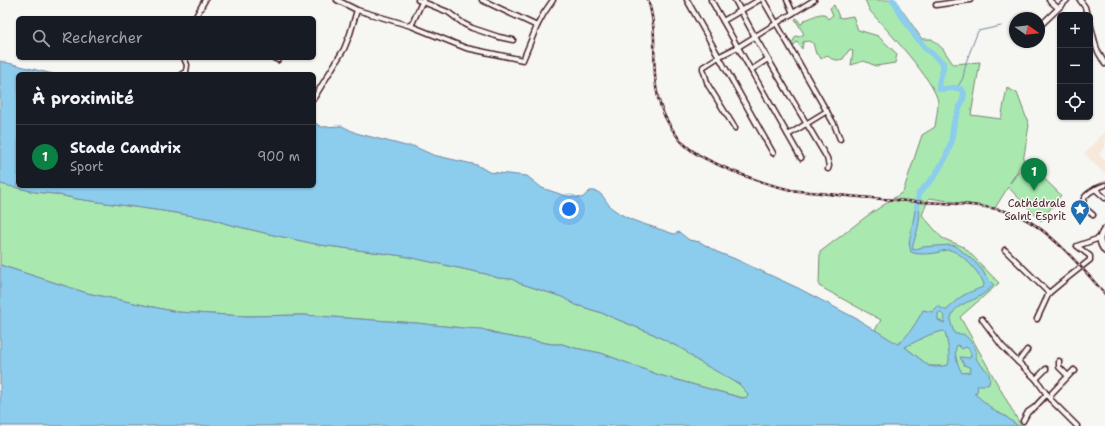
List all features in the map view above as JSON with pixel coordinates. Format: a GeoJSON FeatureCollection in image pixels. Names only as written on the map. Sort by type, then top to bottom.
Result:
{"type":"FeatureCollection","features":[{"type":"Feature","properties":{"kind":"street"},"geometry":{"type":"LineString","coordinates":[[196,16],[205,0]]}},
{"type":"Feature","properties":{"kind":"street"},"geometry":{"type":"LineString","coordinates":[[337,0],[357,10],[411,26],[466,48],[522,61],[531,44],[537,26],[553,0]]}},
{"type":"Feature","properties":{"kind":"street"},"geometry":{"type":"LineString","coordinates":[[482,0],[537,26]]}},
{"type":"Feature","properties":{"kind":"street"},"geometry":{"type":"LineString","coordinates":[[687,0],[720,56],[773,153]]}},
{"type":"Feature","properties":{"kind":"street"},"geometry":{"type":"LineString","coordinates":[[711,0],[801,158]]}},
{"type":"Feature","properties":{"kind":"street"},"geometry":{"type":"LineString","coordinates":[[735,0],[755,37],[827,158],[830,166],[828,169]]}},
{"type":"Feature","properties":{"kind":"street"},"geometry":{"type":"LineString","coordinates":[[723,21],[759,0]]}},
{"type":"Feature","properties":{"kind":"street"},"geometry":{"type":"LineString","coordinates":[[763,0],[834,124],[840,139]]}},
{"type":"Feature","properties":{"kind":"street"},"geometry":{"type":"LineString","coordinates":[[787,0],[793,13]]}},
{"type":"Feature","properties":{"kind":"street"},"geometry":{"type":"LineString","coordinates":[[735,128],[708,84],[703,69],[710,62],[755,37],[814,0]]}},
{"type":"Feature","properties":{"kind":"street"},"geometry":{"type":"LineString","coordinates":[[936,5],[953,4],[970,0]]}},
{"type":"Feature","properties":{"kind":"street"},"geometry":{"type":"LineString","coordinates":[[1049,0],[1058,8]]}},
{"type":"Feature","properties":{"kind":"street"},"geometry":{"type":"LineString","coordinates":[[1045,21],[1067,0]]}},
{"type":"Feature","properties":{"kind":"street"},"geometry":{"type":"LineString","coordinates":[[1080,0],[1086,12]]}},
{"type":"Feature","properties":{"kind":"street"},"geometry":{"type":"LineString","coordinates":[[411,26],[421,1],[448,12],[472,28],[513,40]]}},
{"type":"Feature","properties":{"kind":"street"},"geometry":{"type":"LineString","coordinates":[[316,95],[344,49],[357,10]]}},
{"type":"Feature","properties":{"kind":"street"},"geometry":{"type":"LineString","coordinates":[[1093,35],[1097,50],[1105,64]]}},
{"type":"Feature","properties":{"kind":"street"},"geometry":{"type":"LineString","coordinates":[[751,70],[768,59]]}},
{"type":"Feature","properties":{"kind":"street"},"geometry":{"type":"LineString","coordinates":[[185,60],[187,66],[186,72]]}},
{"type":"Feature","properties":{"kind":"street"},"geometry":{"type":"LineString","coordinates":[[788,135],[827,112]]}},
{"type":"Feature","properties":{"kind":"street"},"geometry":{"type":"LineString","coordinates":[[1093,215],[1084,208],[1084,198],[1095,188],[1105,186]]}},
{"type":"Feature","properties":{"kind":"street"},"geometry":{"type":"LineString","coordinates":[[1095,188],[1105,198]]}},
{"type":"Feature","properties":{"kind":"street"},"geometry":{"type":"LineString","coordinates":[[1105,229],[1100,238],[1100,244],[1105,251]]}},
{"type":"Feature","properties":{"kind":"street"},"geometry":{"type":"LineString","coordinates":[[1037,319],[1050,294],[1061,283],[1090,260],[1090,256],[1077,246],[1100,238]]}},
{"type":"Feature","properties":{"kind":"street"},"geometry":{"type":"LineString","coordinates":[[1005,250],[1050,294]]}},
{"type":"Feature","properties":{"kind":"street"},"geometry":{"type":"LineString","coordinates":[[982,319],[1002,346],[1036,379],[1048,394],[1050,399],[1077,426]]}},
{"type":"Feature","properties":{"kind":"street"},"geometry":{"type":"LineString","coordinates":[[1018,362],[1027,350]]}},
{"type":"Feature","properties":{"kind":"street"},"geometry":{"type":"LineString","coordinates":[[1059,361],[1059,367],[1068,376]]}},
{"type":"Feature","properties":{"kind":"street"},"geometry":{"type":"LineString","coordinates":[[1036,379],[1046,369]]}},
{"type":"Feature","properties":{"kind":"street"},"geometry":{"type":"LineString","coordinates":[[1050,399],[1052,393],[1074,370],[1076,371]]}},
{"type":"Feature","properties":{"kind":"street"},"geometry":{"type":"LineString","coordinates":[[1023,421],[1028,412],[1048,394]]}},
{"type":"Feature","properties":{"kind":"shaded area"},"geometry":{"type":"Polygon","coordinates":[[[1105,131],[1105,147],[1099,154],[1105,160],[1105,174],[1084,154],[1105,131]]]}},
{"type":"Feature","properties":{"kind":"green space"},"geometry":{"type":"Polygon","coordinates":[[[865,0],[895,0],[922,39],[932,39],[943,49],[953,64],[980,62],[971,115],[1001,119],[1007,88],[1017,93],[1029,125],[1023,162],[1010,183],[1027,162],[1061,195],[1041,221],[1008,187],[995,208],[929,198],[922,215],[942,238],[964,247],[999,283],[960,317],[1021,426],[1018,426],[1005,416],[996,412],[940,366],[929,366],[905,347],[889,340],[875,330],[881,320],[819,286],[820,252],[867,216],[903,192],[922,135],[935,127],[938,102],[929,82],[909,55],[870,11],[865,0]]]}},
{"type":"Feature","properties":{"kind":"green space"},"geometry":{"type":"Polygon","coordinates":[[[834,5],[839,17],[842,18],[853,16],[858,30],[878,36],[897,54],[895,63],[876,66],[864,61],[851,65],[853,51],[849,50],[843,59],[834,60],[827,55],[821,59],[819,55],[816,54],[813,43],[808,41],[803,42],[802,49],[797,42],[793,46],[793,50],[789,43],[792,43],[796,36],[799,37],[804,34],[795,19],[797,18],[801,25],[804,20],[819,14],[824,14],[828,19],[833,15],[830,8],[834,5]]]}},
{"type":"Feature","properties":{"kind":"green space"},"geometry":{"type":"Polygon","coordinates":[[[0,184],[77,199],[212,219],[227,224],[320,245],[403,256],[498,278],[512,279],[519,283],[562,297],[576,305],[599,312],[653,334],[684,350],[696,360],[739,384],[748,393],[748,396],[745,398],[739,397],[659,375],[601,353],[562,344],[552,344],[500,335],[491,331],[416,323],[304,315],[246,316],[177,312],[87,293],[0,265],[0,184]]]}},
{"type":"Feature","properties":{"kind":"water"},"geometry":{"type":"Polygon","coordinates":[[[0,61],[45,72],[16,72],[16,188],[0,184],[0,61]]]}},
{"type":"Feature","properties":{"kind":"water"},"geometry":{"type":"Polygon","coordinates":[[[316,123],[321,127],[342,126],[356,133],[406,146],[413,146],[433,155],[477,165],[489,172],[527,176],[542,188],[566,196],[582,198],[590,191],[598,192],[613,209],[626,217],[674,234],[679,232],[689,240],[700,242],[717,252],[798,288],[857,319],[898,344],[909,333],[923,310],[932,312],[938,306],[947,310],[959,298],[967,293],[983,287],[984,284],[982,279],[969,263],[953,251],[946,250],[936,253],[923,254],[911,252],[909,243],[917,200],[919,205],[919,219],[913,250],[922,247],[956,246],[976,263],[993,284],[993,286],[977,298],[954,311],[951,322],[955,334],[963,334],[973,344],[976,351],[977,360],[990,376],[989,384],[978,385],[977,392],[974,393],[996,412],[1005,416],[1018,426],[0,426],[0,265],[87,293],[177,312],[246,316],[304,315],[482,329],[500,335],[552,344],[562,344],[601,353],[659,375],[742,398],[747,397],[748,394],[739,384],[696,360],[684,350],[653,334],[599,312],[576,305],[562,297],[519,283],[512,279],[498,278],[403,256],[320,245],[227,224],[212,219],[18,188],[316,188],[316,123]],[[938,313],[938,320],[944,323],[944,316],[941,313],[938,313]],[[943,331],[929,335],[905,347],[929,366],[936,367],[948,365],[948,344],[945,332],[943,331]],[[957,345],[956,359],[959,367],[962,373],[970,372],[971,368],[964,365],[960,357],[970,358],[971,355],[969,349],[966,347],[962,349],[957,345]]]}},
{"type":"Feature","properties":{"kind":"waterway"},"geometry":{"type":"LineString","coordinates":[[892,0],[895,2],[899,11],[916,37],[925,48],[943,63],[939,89],[956,88],[962,90],[964,93],[954,122],[951,143],[946,157],[934,177],[919,193],[917,208]]}},
{"type":"Feature","properties":{"kind":"waterway"},"geometry":{"type":"LineString","coordinates":[[957,88],[963,78],[966,62],[978,31],[1001,26]]}},
{"type":"Feature","properties":{"kind":"railway"},"geometry":{"type":"LineString","coordinates":[[648,0],[654,31],[655,78],[661,109],[678,137],[696,154],[729,170],[791,190],[973,205],[999,209],[1021,217],[1044,231],[1077,262],[1105,294]]}},
{"type":"Feature","properties":{"kind":"place","name":"Stade Candrix"},"geometry":{"type":"Point","coordinates":[1034,191]}},
{"type":"Feature","properties":{"kind":"place","name":"Cathédrale Saint Esprit"},"geometry":{"type":"Point","coordinates":[1080,226]}}]}
